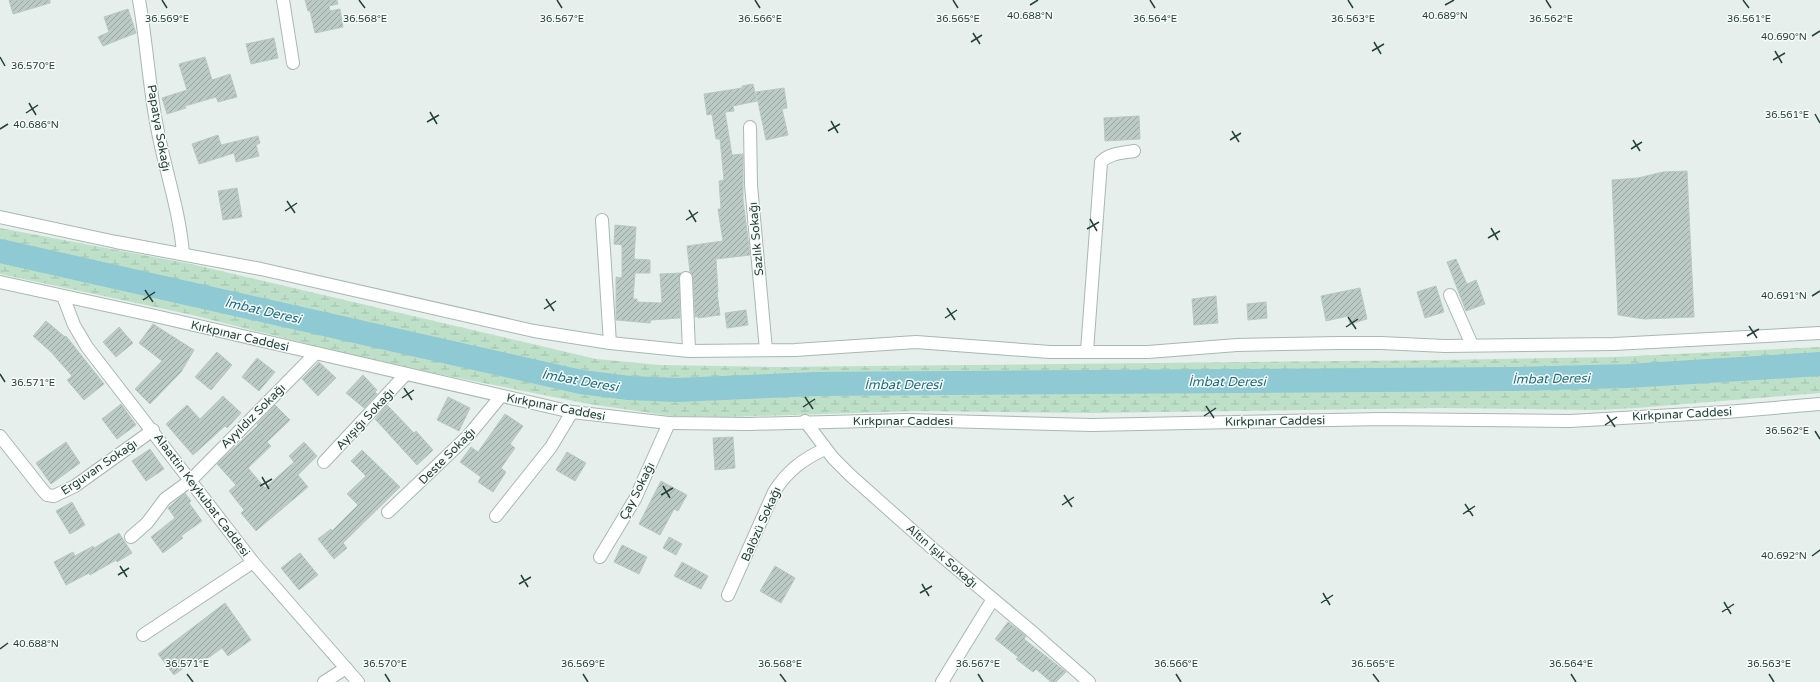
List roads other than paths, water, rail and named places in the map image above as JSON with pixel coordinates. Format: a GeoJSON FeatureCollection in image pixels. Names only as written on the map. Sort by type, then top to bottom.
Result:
{"type":"FeatureCollection","features":[{"type":"Feature","properties":{"kind":"street","name":"Papatya Sokağı"},"geometry":{"type":"LineString","coordinates":[[139,0],[148,55],[157,130],[179,223],[183,254]]}},
{"type":"Feature","properties":{"kind":"street"},"geometry":{"type":"LineString","coordinates":[[283,0],[294,63]]}},
{"type":"Feature","properties":{"kind":"street","name":"Sazlık Sokağı"},"geometry":{"type":"LineString","coordinates":[[750,127],[751,185],[766,350]]}},
{"type":"Feature","properties":{"kind":"street"},"geometry":{"type":"LineString","coordinates":[[1087,351],[1101,162],[1106,157],[1114,154],[1134,151]]}},
{"type":"Feature","properties":{"kind":"street"},"geometry":{"type":"LineString","coordinates":[[0,217],[261,269],[534,331],[610,343],[688,351],[795,350],[916,342],[1050,352],[1148,352],[1237,345],[1339,343],[1472,345],[1614,344],[1820,333]]}},
{"type":"Feature","properties":{"kind":"street"},"geometry":{"type":"LineString","coordinates":[[602,220],[610,343]]}},
{"type":"Feature","properties":{"kind":"street"},"geometry":{"type":"LineString","coordinates":[[686,278],[688,351]]}},
{"type":"Feature","properties":{"kind":"street","name":"Kırkpınar Caddesi"},"geometry":{"type":"LineString","coordinates":[[0,282],[572,412],[669,423],[749,424],[805,421],[906,420],[1092,425],[1380,419],[1570,421],[1726,412],[1820,404]]}},
{"type":"Feature","properties":{"kind":"street"},"geometry":{"type":"LineString","coordinates":[[1450,295],[1472,345]]}},
{"type":"Feature","properties":{"kind":"street","name":"Alaattin Keykubat Caddesi"},"geometry":{"type":"LineString","coordinates":[[63,296],[68,313],[80,336],[253,562],[358,682]]}},
{"type":"Feature","properties":{"kind":"street","name":"Ayyıldız Sokağı"},"geometry":{"type":"LineString","coordinates":[[131,537],[147,523],[165,499],[191,480],[316,354]]}},
{"type":"Feature","properties":{"kind":"street","name":"Ayışığı Sokağı"},"geometry":{"type":"LineString","coordinates":[[324,462],[406,375]]}},
{"type":"Feature","properties":{"kind":"street","name":"Deste Sokağı"},"geometry":{"type":"LineString","coordinates":[[388,512],[468,436],[502,396]]}},
{"type":"Feature","properties":{"kind":"street"},"geometry":{"type":"LineString","coordinates":[[496,516],[551,447],[572,412]]}},
{"type":"Feature","properties":{"kind":"street","name":"Altın Işık Sokağı"},"geometry":{"type":"LineString","coordinates":[[805,421],[825,448],[846,470],[932,548],[1089,682]]}},
{"type":"Feature","properties":{"kind":"street","name":"Çay Sokağı"},"geometry":{"type":"LineString","coordinates":[[600,557],[635,499],[669,423]]}},
{"type":"Feature","properties":{"kind":"street","name":"Erguvan Sokağı"},"geometry":{"type":"LineString","coordinates":[[0,436],[41,488],[48,495],[54,496],[75,486],[153,430]]}},
{"type":"Feature","properties":{"kind":"street","name":"Balözü Sokağı"},"geometry":{"type":"LineString","coordinates":[[728,595],[748,555],[774,492],[783,478],[801,461],[825,448]]}},
{"type":"Feature","properties":{"kind":"street"},"geometry":{"type":"LineString","coordinates":[[143,635],[253,562]]}},
{"type":"Feature","properties":{"kind":"street"},"geometry":{"type":"LineString","coordinates":[[942,682],[993,599]]}},
{"type":"Feature","properties":{"kind":"street"},"geometry":{"type":"LineString","coordinates":[[324,682],[346,668]]}},
{"type":"Feature","properties":{"kind":"waterway","name":"İmbat Deresi"},"geometry":{"type":"LineString","coordinates":[[0,251],[581,382],[629,388],[677,390],[816,384],[1514,379],[1628,376],[1820,364]]}}]}
